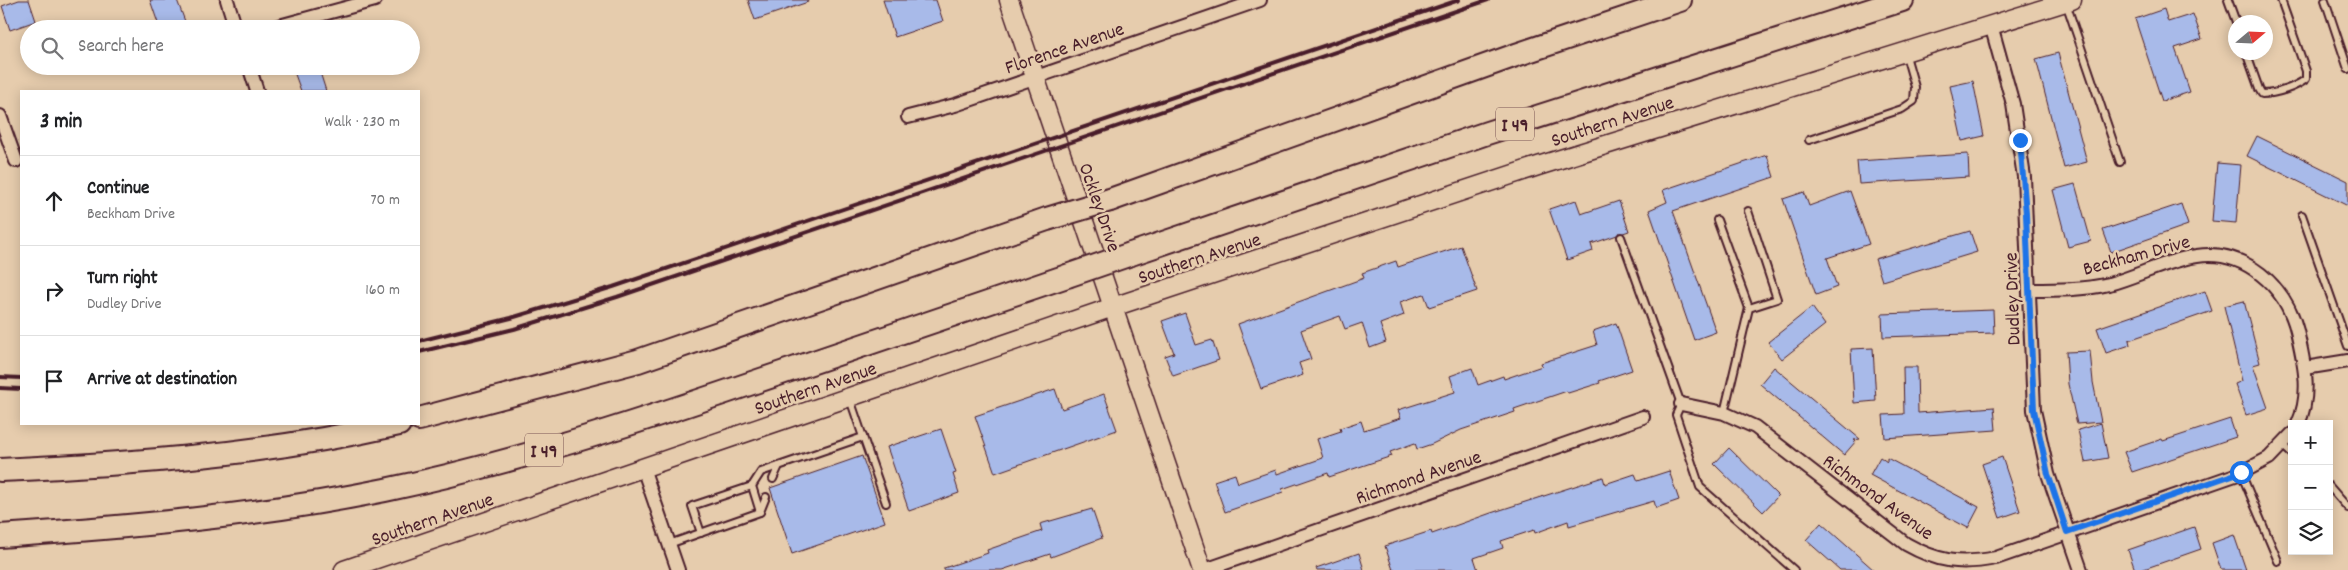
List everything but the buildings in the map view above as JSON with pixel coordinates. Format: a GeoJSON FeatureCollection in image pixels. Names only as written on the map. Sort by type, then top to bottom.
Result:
{"type":"FeatureCollection","features":[{"type":"Feature","properties":{"kind":"highway"},"geometry":{"type":"LineString","coordinates":[[420,419],[638,360],[1046,219],[1110,200],[1516,55],[1680,0]]}},
{"type":"Feature","properties":{"kind":"highway","name":"I 49"},"geometry":{"type":"LineString","coordinates":[[0,536],[171,523],[267,511],[386,490],[599,435],[1506,127],[1902,0]]}},
{"type":"Feature","properties":{"kind":"highway"},"geometry":{"type":"LineString","coordinates":[[0,470],[151,462],[243,452],[304,443],[394,425]]}},
{"type":"Feature","properties":{"kind":"street"},"geometry":{"type":"LineString","coordinates":[[227,0],[233,20]]}},
{"type":"Feature","properties":{"kind":"street"},"geometry":{"type":"LineString","coordinates":[[302,20],[376,0]]}},
{"type":"Feature","properties":{"kind":"street","name":"Ockley Drive"},"geometry":{"type":"LineString","coordinates":[[1009,0],[1204,570]]}},
{"type":"Feature","properties":{"kind":"street","name":"Florence Avenue"},"geometry":{"type":"LineString","coordinates":[[908,117],[946,108],[1260,0]]}},
{"type":"Feature","properties":{"kind":"street","name":"Southern Avenue"},"geometry":{"type":"LineString","coordinates":[[344,570],[1113,307],[1566,157],[2069,1]]}},
{"type":"Feature","properties":{"kind":"street","name":"Dudley Drive"},"geometry":{"type":"LineString","coordinates":[[1991,25],[2011,95],[2020,140],[2024,177],[2030,290],[2034,410],[2048,474],[2081,570]]}},
{"type":"Feature","properties":{"kind":"street"},"geometry":{"type":"LineString","coordinates":[[252,75],[257,90]]}},
{"type":"Feature","properties":{"kind":"street"},"geometry":{"type":"LineString","coordinates":[[0,120],[16,161]]}},
{"type":"Feature","properties":{"kind":"street","name":"Beckham Drive"},"geometry":{"type":"LineString","coordinates":[[2030,290],[2098,286],[2197,256],[2232,259],[2259,272],[2282,297],[2296,329],[2305,368],[2306,396],[2299,420]]}},
{"type":"Feature","properties":{"kind":"street"},"geometry":{"type":"LineString","coordinates":[[2305,368],[2348,361]]}},
{"type":"Feature","properties":{"kind":"street","name":"Richmond Avenue"},"geometry":{"type":"LineString","coordinates":[[1681,404],[1724,413],[1755,427],[1906,544],[1923,554],[1946,561],[1971,563],[1996,558],[2067,532]]}},
{"type":"Feature","properties":{"kind":"street","name":"Richmond Avenue"},"geometry":{"type":"LineString","coordinates":[[1204,570],[1643,418]]}},
{"type":"Feature","properties":{"kind":"street"},"geometry":{"type":"LineString","coordinates":[[2067,532],[2241,472],[2287,449]]}},
{"type":"Feature","properties":{"kind":"street"},"geometry":{"type":"LineString","coordinates":[[643,468],[678,570]]}},
{"type":"Feature","properties":{"kind":"lane"},"geometry":{"type":"LineString","coordinates":[[2228,0],[2233,15]]}},
{"type":"Feature","properties":{"kind":"lane"},"geometry":{"type":"LineString","coordinates":[[2249,60],[2262,94],[2270,94],[2301,83],[2306,79],[2306,71],[2281,0]]}},
{"type":"Feature","properties":{"kind":"lane"},"geometry":{"type":"LineString","coordinates":[[2325,0],[2348,69]]}},
{"type":"Feature","properties":{"kind":"lane"},"geometry":{"type":"LineString","coordinates":[[2069,1],[2120,162]]}},
{"type":"Feature","properties":{"kind":"lane"},"geometry":{"type":"LineString","coordinates":[[1809,140],[1902,109],[1914,101],[1915,87],[1904,51]]}},
{"type":"Feature","properties":{"kind":"lane"},"geometry":{"type":"LineString","coordinates":[[1748,211],[1777,299],[1749,308]]}},
{"type":"Feature","properties":{"kind":"lane"},"geometry":{"type":"LineString","coordinates":[[2302,215],[2348,346]]}},
{"type":"Feature","properties":{"kind":"lane"},"geometry":{"type":"LineString","coordinates":[[1718,220],[1749,308],[1724,413]]}},
{"type":"Feature","properties":{"kind":"lane"},"geometry":{"type":"LineString","coordinates":[[1622,237],[1681,404],[1676,415],[1700,487],[1794,570]]}},
{"type":"Feature","properties":{"kind":"lane"},"geometry":{"type":"LineString","coordinates":[[850,398],[886,503]]}},
{"type":"Feature","properties":{"kind":"lane"},"geometry":{"type":"LineString","coordinates":[[701,533],[692,506],[752,486],[762,472],[864,437]]}},
{"type":"Feature","properties":{"kind":"lane"},"geometry":{"type":"LineString","coordinates":[[773,479],[778,466]]}},
{"type":"Feature","properties":{"kind":"lane"},"geometry":{"type":"LineString","coordinates":[[2241,472],[2278,561]]}},
{"type":"Feature","properties":{"kind":"lane"},"geometry":{"type":"LineString","coordinates":[[752,486],[760,512]]}},
{"type":"Feature","properties":{"kind":"lane"},"geometry":{"type":"LineString","coordinates":[[2333,491],[2348,508]]}},
{"type":"Feature","properties":{"kind":"lane"},"geometry":{"type":"LineString","coordinates":[[669,544],[760,512],[766,497]]}},
{"type":"Feature","properties":{"kind":"railway"},"geometry":{"type":"LineString","coordinates":[[420,341],[511,318],[613,287],[1459,0]]}},
{"type":"Feature","properties":{"kind":"railway"},"geometry":{"type":"LineString","coordinates":[[420,352],[514,329],[617,297],[1488,0]]}},
{"type":"Feature","properties":{"kind":"railway"},"geometry":{"type":"LineString","coordinates":[[0,377],[20,378]]}},
{"type":"Feature","properties":{"kind":"railway"},"geometry":{"type":"LineString","coordinates":[[0,388],[20,389]]}},
{"type":"Feature","properties":{"kind":"route"},"geometry":{"type":"LineString","coordinates":[[2020,140],[2024,177],[2030,290],[2034,410],[2048,474],[2067,532],[2241,472]]}}]}
